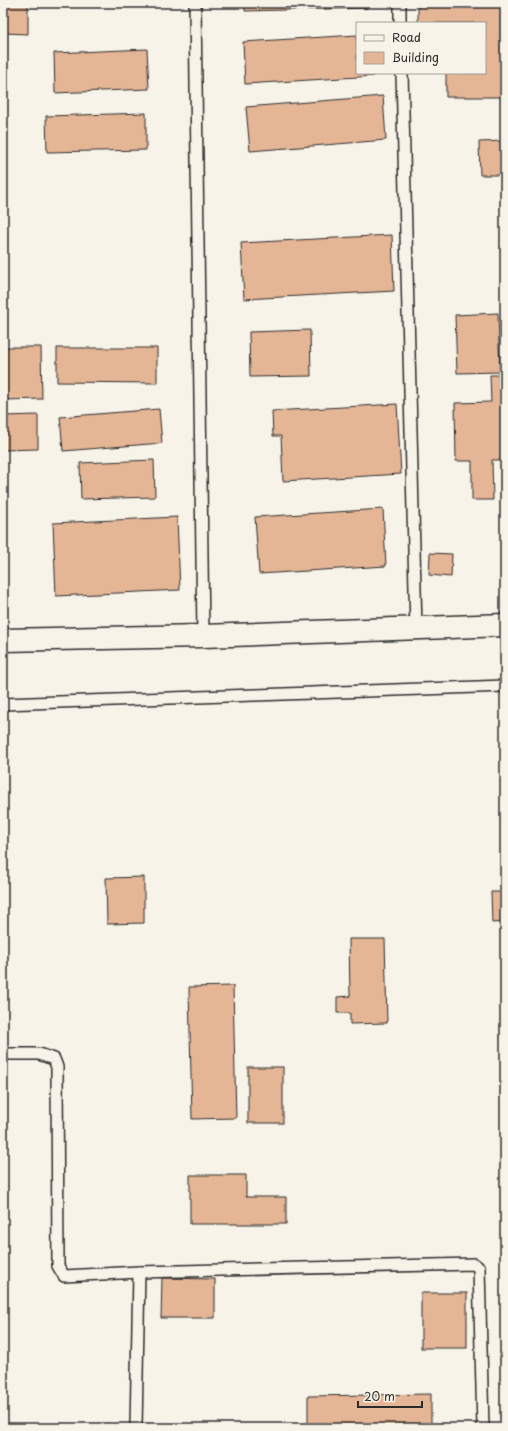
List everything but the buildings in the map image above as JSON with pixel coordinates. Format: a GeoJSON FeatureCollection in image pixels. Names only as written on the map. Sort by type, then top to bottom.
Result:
{"type":"FeatureCollection","features":[{"type":"Feature","properties":{"kind":"main road"},"geometry":{"type":"LineString","coordinates":[[3,640],[203,636],[505,625]]}},
{"type":"Feature","properties":{"kind":"lane"},"geometry":{"type":"LineString","coordinates":[[194,3],[203,636]]}},
{"type":"Feature","properties":{"kind":"lane"},"geometry":{"type":"LineString","coordinates":[[400,3],[400,22]]}},
{"type":"Feature","properties":{"kind":"lane"},"geometry":{"type":"LineString","coordinates":[[402,74],[416,629]]}},
{"type":"Feature","properties":{"kind":"lane"},"geometry":{"type":"LineString","coordinates":[[3,704],[505,686]]}},
{"type":"Feature","properties":{"kind":"lane"},"geometry":{"type":"LineString","coordinates":[[3,1054],[40,1054],[54,1059],[57,1067],[58,1266],[60,1271],[67,1276],[140,1272],[476,1265],[479,1268],[483,1428]]}},
{"type":"Feature","properties":{"kind":"lane"},"geometry":{"type":"LineString","coordinates":[[136,1428],[140,1272]]}}]}
